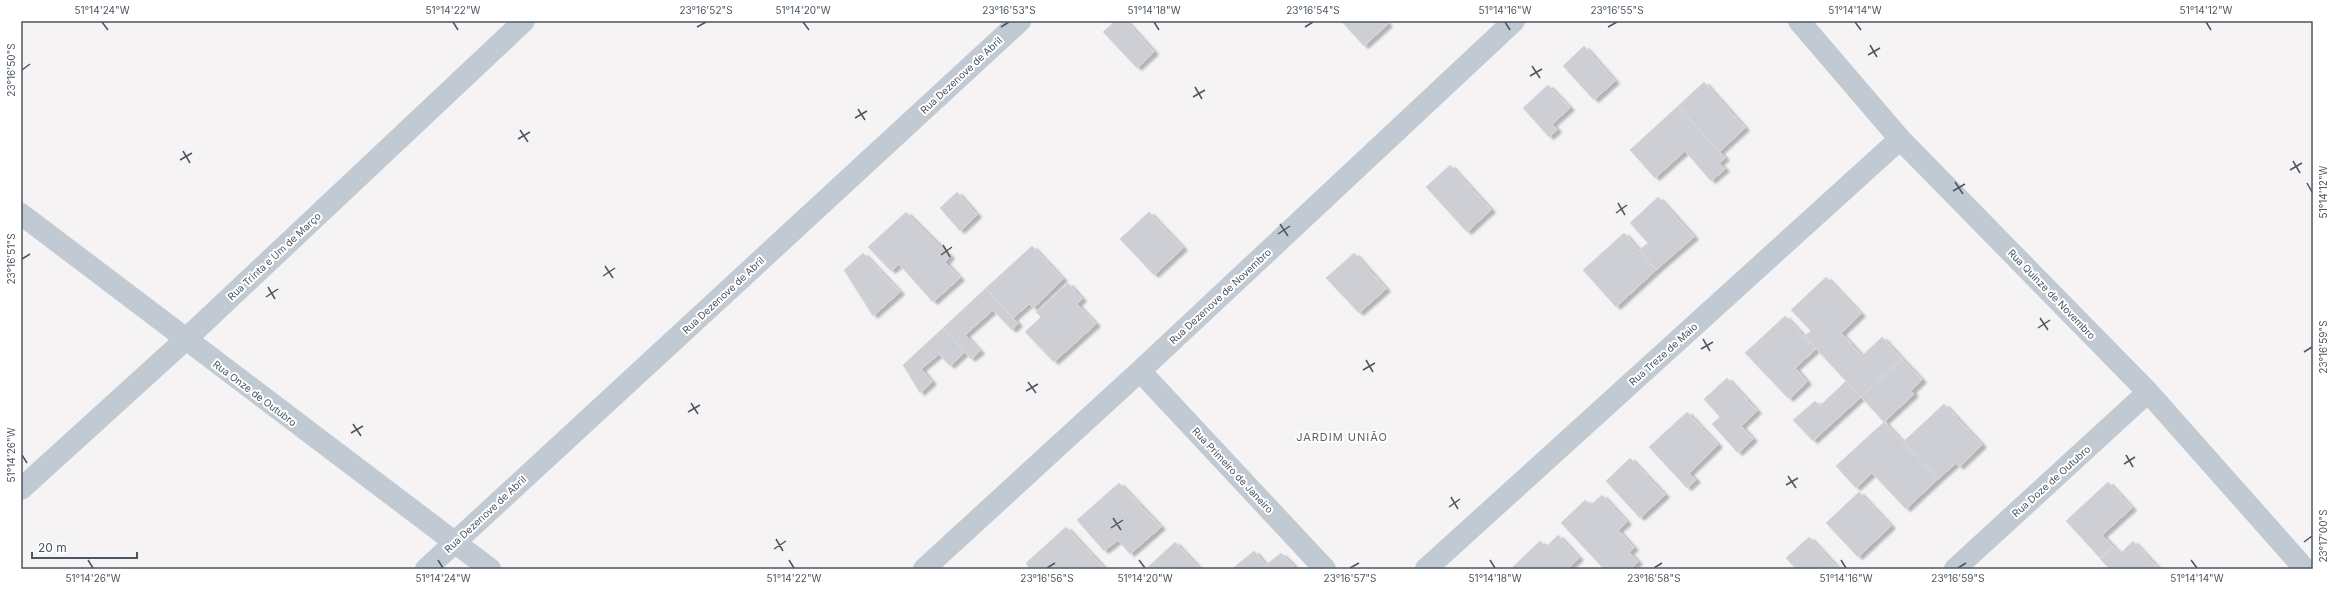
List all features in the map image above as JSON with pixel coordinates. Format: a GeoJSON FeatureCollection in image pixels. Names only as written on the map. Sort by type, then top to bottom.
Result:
{"type":"FeatureCollection","features":[{"type":"Feature","properties":{"kind":"street","name":"Rua Trinta e Um de Março"},"geometry":{"type":"LineString","coordinates":[[21,489],[185,340],[524,21]]}},
{"type":"Feature","properties":{"kind":"street","name":"Rua Dezenove de Abril"},"geometry":{"type":"LineString","coordinates":[[426,569],[1020,21]]}},
{"type":"Feature","properties":{"kind":"street","name":"Rua Dezenove de Novembro"},"geometry":{"type":"LineString","coordinates":[[924,569],[1140,371],[1514,21]]}},
{"type":"Feature","properties":{"kind":"street","name":"Rua Quinze de Novembro"},"geometry":{"type":"LineString","coordinates":[[1799,21],[1900,138],[2148,392],[2305,569]]}},
{"type":"Feature","properties":{"kind":"street","name":"Rua Treze de Maio"},"geometry":{"type":"LineString","coordinates":[[1426,569],[1900,138]]}},
{"type":"Feature","properties":{"kind":"street","name":"Rua Onze de Outubro"},"geometry":{"type":"LineString","coordinates":[[21,214],[185,340],[490,569]]}},
{"type":"Feature","properties":{"kind":"street","name":"Rua Primeiro de Janeiro"},"geometry":{"type":"LineString","coordinates":[[1140,371],[1325,569]]}},
{"type":"Feature","properties":{"kind":"street","name":"Rua Doze de Outubro"},"geometry":{"type":"LineString","coordinates":[[1955,569],[2148,392]]}},
{"type":"Feature","properties":{"kind":"building"},"geometry":{"type":"Polygon","coordinates":[[[1115,21],[1126,21],[1154,52],[1137,68],[1103,32],[1115,21]]]}},
{"type":"Feature","properties":{"kind":"building"},"geometry":{"type":"Polygon","coordinates":[[[1341,21],[1385,21],[1388,24],[1364,46],[1341,21]]]}},
{"type":"Feature","properties":{"kind":"building"},"geometry":{"type":"Polygon","coordinates":[[[1584,46],[1615,81],[1594,100],[1563,66],[1584,46]]]}},
{"type":"Feature","properties":{"kind":"building"},"geometry":{"type":"Polygon","coordinates":[[[1704,82],[1745,128],[1719,152],[1678,106],[1704,82]]]}},
{"type":"Feature","properties":{"kind":"building"},"geometry":{"type":"Polygon","coordinates":[[[1548,85],[1570,108],[1552,124],[1557,130],[1549,137],[1523,108],[1548,85]]]}},
{"type":"Feature","properties":{"kind":"building"},"geometry":{"type":"Polygon","coordinates":[[[1678,106],[1725,158],[1719,163],[1725,169],[1711,181],[1685,151],[1655,178],[1630,150],[1678,106]]]}},
{"type":"Feature","properties":{"kind":"building"},"geometry":{"type":"Polygon","coordinates":[[[1450,165],[1491,210],[1467,232],[1426,187],[1450,165]]]}},
{"type":"Feature","properties":{"kind":"building"},"geometry":{"type":"Polygon","coordinates":[[[957,192],[977,215],[960,231],[940,208],[957,192]]]}},
{"type":"Feature","properties":{"kind":"building"},"geometry":{"type":"Polygon","coordinates":[[[1658,197],[1694,237],[1656,270],[1639,250],[1648,243],[1630,223],[1658,197]]]}},
{"type":"Feature","properties":{"kind":"building"},"geometry":{"type":"Polygon","coordinates":[[[906,212],[950,256],[945,262],[960,278],[933,302],[899,264],[891,271],[868,247],[906,212]]]}},
{"type":"Feature","properties":{"kind":"building"},"geometry":{"type":"Polygon","coordinates":[[[1149,212],[1183,248],[1154,275],[1120,239],[1149,212]]]}},
{"type":"Feature","properties":{"kind":"building"},"geometry":{"type":"Polygon","coordinates":[[[1624,233],[1656,270],[1616,307],[1583,270],[1624,233]]]}},
{"type":"Feature","properties":{"kind":"building"},"geometry":{"type":"Polygon","coordinates":[[[1032,246],[1063,279],[1033,308],[1029,304],[1013,318],[986,288],[1032,246]]]}},
{"type":"Feature","properties":{"kind":"building"},"geometry":{"type":"Polygon","coordinates":[[[863,253],[900,292],[873,316],[844,270],[863,253]]]}},
{"type":"Feature","properties":{"kind":"building"},"geometry":{"type":"Polygon","coordinates":[[[1354,253],[1386,289],[1359,313],[1326,278],[1354,253]]]}},
{"type":"Feature","properties":{"kind":"building"},"geometry":{"type":"Polygon","coordinates":[[[1826,277],[1861,314],[1841,333],[1862,356],[1882,337],[1902,359],[1861,397],[1804,336],[1811,331],[1791,310],[1826,277]]]}},
{"type":"Feature","properties":{"kind":"building"},"geometry":{"type":"Polygon","coordinates":[[[1068,283],[1082,299],[1077,304],[1096,324],[1054,362],[1025,332],[1041,317],[1036,312],[1068,283]]]}},
{"type":"Feature","properties":{"kind":"building"},"geometry":{"type":"Polygon","coordinates":[[[986,288],[1018,324],[1012,330],[993,310],[965,335],[980,351],[971,359],[943,328],[986,288]]]}},
{"type":"Feature","properties":{"kind":"building"},"geometry":{"type":"Polygon","coordinates":[[[1785,316],[1816,349],[1795,368],[1807,382],[1789,399],[1745,353],[1785,316]]]}},
{"type":"Feature","properties":{"kind":"building"},"geometry":{"type":"Polygon","coordinates":[[[943,328],[965,352],[950,366],[939,354],[921,369],[932,382],[920,393],[903,365],[943,328]]]}},
{"type":"Feature","properties":{"kind":"building"},"geometry":{"type":"Polygon","coordinates":[[[1902,359],[1922,380],[1911,391],[1914,394],[1884,422],[1861,397],[1902,359]]]}},
{"type":"Feature","properties":{"kind":"building"},"geometry":{"type":"Polygon","coordinates":[[[1727,378],[1757,411],[1741,426],[1753,439],[1738,453],[1712,424],[1720,417],[1704,399],[1727,378]]]}},
{"type":"Feature","properties":{"kind":"building"},"geometry":{"type":"Polygon","coordinates":[[[1846,381],[1861,397],[1813,441],[1793,420],[1815,401],[1820,406],[1846,381]]]}},
{"type":"Feature","properties":{"kind":"building"},"geometry":{"type":"Polygon","coordinates":[[[1944,404],[1982,445],[1959,467],[1956,463],[1938,479],[1903,442],[1944,404]]]}},
{"type":"Feature","properties":{"kind":"building"},"geometry":{"type":"Polygon","coordinates":[[[1687,412],[1718,445],[1689,473],[1696,480],[1687,488],[1649,447],[1687,412]]]}},
{"type":"Feature","properties":{"kind":"building"},"geometry":{"type":"Polygon","coordinates":[[[1884,422],[1938,479],[1906,509],[1872,473],[1856,488],[1836,466],[1884,422]]]}},
{"type":"Feature","properties":{"kind":"building"},"geometry":{"type":"Polygon","coordinates":[[[1630,458],[1665,495],[1640,518],[1606,481],[1630,458]]]}},
{"type":"Feature","properties":{"kind":"building"},"geometry":{"type":"Polygon","coordinates":[[[2108,482],[2132,508],[2102,535],[2113,546],[2100,558],[2066,521],[2108,482]]]}},
{"type":"Feature","properties":{"kind":"building"},"geometry":{"type":"Polygon","coordinates":[[[1119,483],[1161,527],[1130,554],[1118,540],[1104,551],[1077,520],[1119,483]]]}},
{"type":"Feature","properties":{"kind":"building"},"geometry":{"type":"Polygon","coordinates":[[[1859,492],[1891,526],[1858,557],[1826,523],[1859,492]]]}},
{"type":"Feature","properties":{"kind":"building"},"geometry":{"type":"Polygon","coordinates":[[[1602,495],[1627,522],[1618,530],[1634,548],[1629,552],[1638,562],[1630,569],[1604,569],[1561,523],[1585,500],[1591,505],[1602,495]]]}},
{"type":"Feature","properties":{"kind":"building"},"geometry":{"type":"Polygon","coordinates":[[[1066,527],[1105,569],[1030,569],[1026,563],[1066,527]]]}},
{"type":"Feature","properties":{"kind":"building"},"geometry":{"type":"Polygon","coordinates":[[[1558,535],[1579,558],[1567,569],[1515,569],[1513,567],[1540,541],[1546,547],[1558,535]]]}},
{"type":"Feature","properties":{"kind":"building"},"geometry":{"type":"Polygon","coordinates":[[[1809,537],[1839,569],[1796,569],[1786,558],[1809,537]]]}},
{"type":"Feature","properties":{"kind":"building"},"geometry":{"type":"Polygon","coordinates":[[[2133,541],[2159,569],[2110,569],[2100,559],[2114,547],[2120,554],[2133,541]]]}},
{"type":"Feature","properties":{"kind":"building"},"geometry":{"type":"Polygon","coordinates":[[[1175,542],[1200,569],[1146,569],[1175,542]]]}},
{"type":"Feature","properties":{"kind":"building"},"geometry":{"type":"Polygon","coordinates":[[[1254,551],[1266,565],[1281,553],[1297,569],[1232,569],[1254,551]]]}},
{"type":"Feature","properties":{"kind":"district","name":"JARDIM UNIÃO"},"geometry":{"type":"Point","coordinates":[1342,437]}}]}
